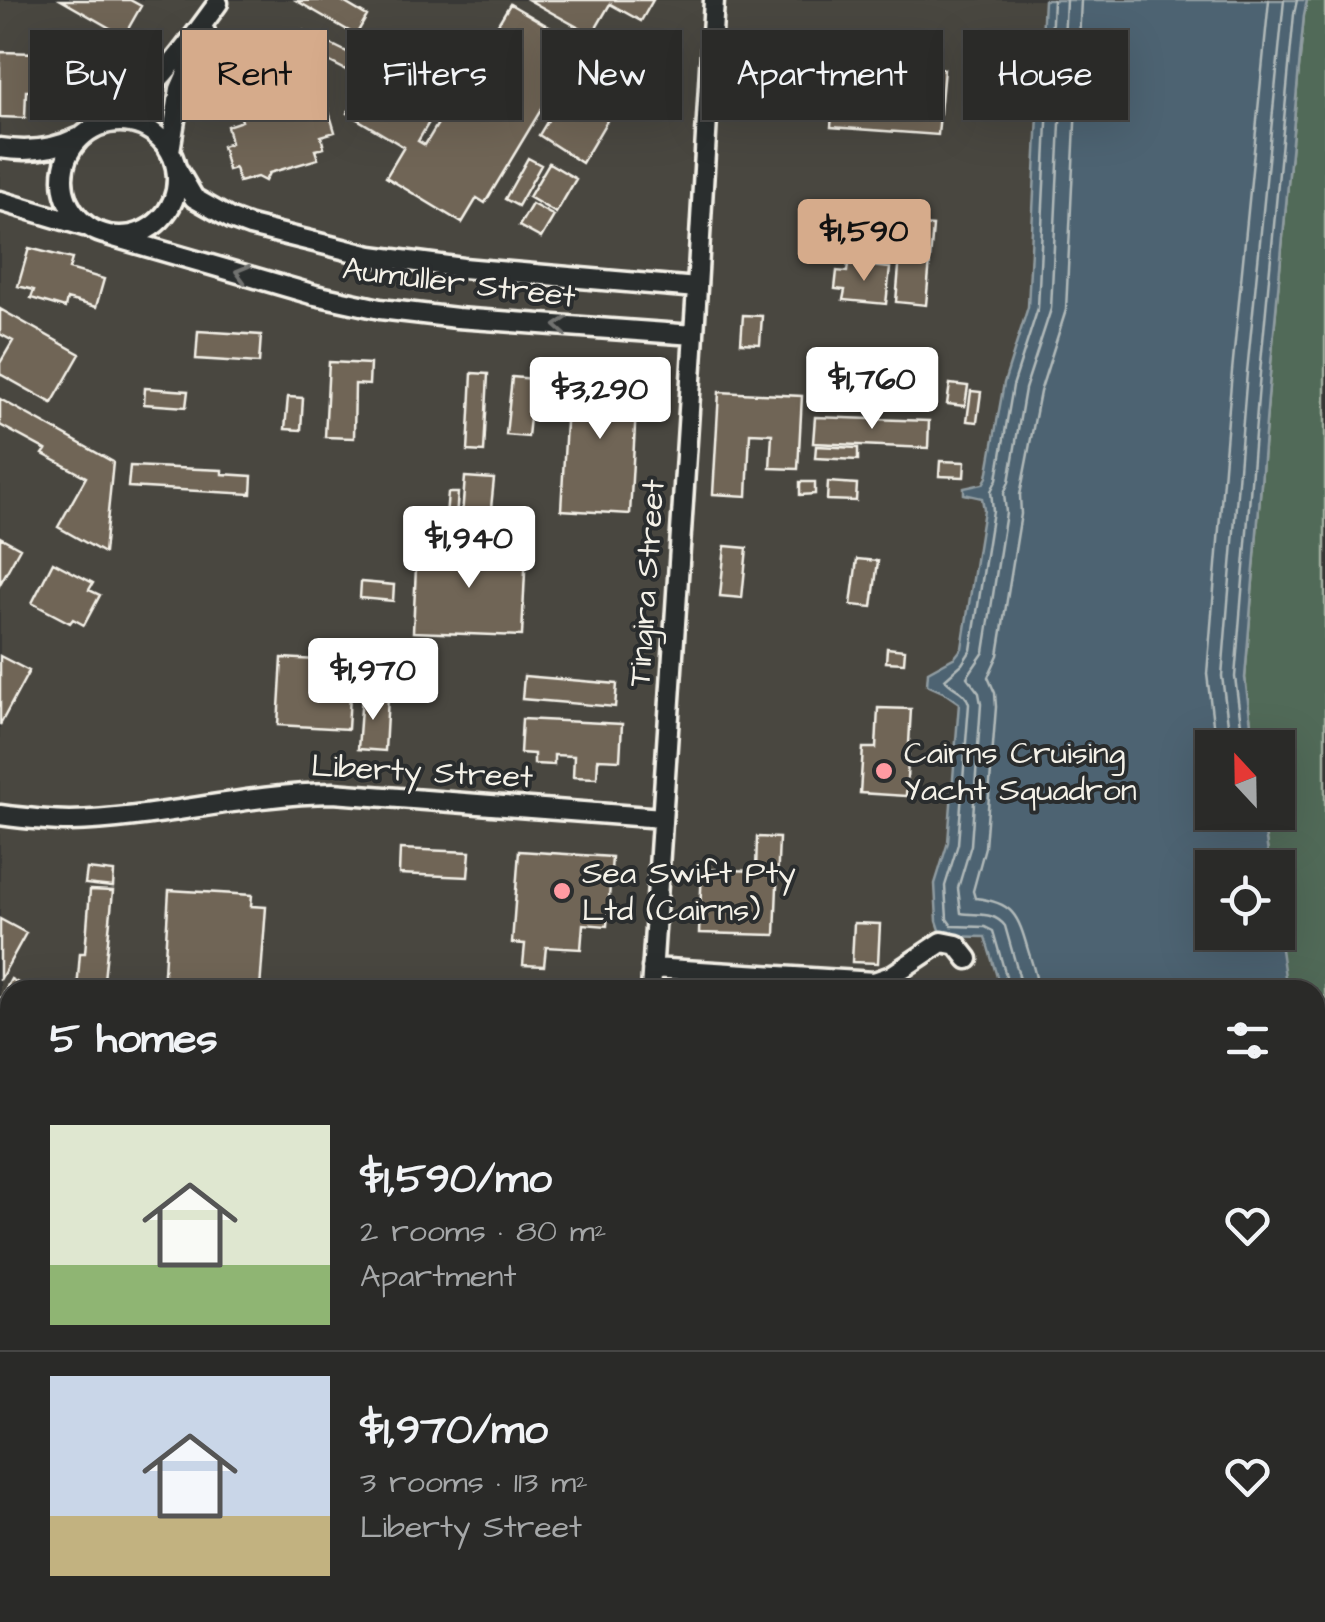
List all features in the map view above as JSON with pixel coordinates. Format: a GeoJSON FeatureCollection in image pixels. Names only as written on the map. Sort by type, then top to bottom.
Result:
{"type":"FeatureCollection","features":[{"type":"Feature","properties":{"kind":"street","name":"Tingira Street"},"geometry":{"type":"LineString","coordinates":[[651,980],[714,0]]}},
{"type":"Feature","properties":{"kind":"street"},"geometry":{"type":"LineString","coordinates":[[0,148],[45,148],[70,142],[105,124],[155,83],[219,2]]}},
{"type":"Feature","properties":{"kind":"street"},"geometry":{"type":"LineString","coordinates":[[82,136],[71,149],[62,184],[66,201],[76,216],[98,232],[126,236],[144,232],[160,221],[177,188],[174,160],[180,89],[219,2]]}},
{"type":"Feature","properties":{"kind":"street"},"geometry":{"type":"LineString","coordinates":[[105,124],[124,122],[142,126],[158,136],[174,160]]}},
{"type":"Feature","properties":{"kind":"street","name":"Aumuller Street"},"geometry":{"type":"LineString","coordinates":[[174,160],[194,198],[231,219],[371,256],[697,288]]}},
{"type":"Feature","properties":{"kind":"street","name":"Aumuller Street"},"geometry":{"type":"LineString","coordinates":[[0,201],[315,295],[380,309],[694,336]]}},
{"type":"Feature","properties":{"kind":"street","name":"Liberty Street"},"geometry":{"type":"LineString","coordinates":[[0,815],[70,821],[333,793],[662,818]]}},
{"type":"Feature","properties":{"kind":"street"},"geometry":{"type":"LineString","coordinates":[[880,980],[942,942],[957,945],[968,959]]}},
{"type":"Feature","properties":{"kind":"street"},"geometry":{"type":"LineString","coordinates":[[652,968],[739,980]]}},
{"type":"Feature","properties":{"kind":"shaded area"},"geometry":{"type":"Polygon","coordinates":[[[0,0],[1044,0],[1042,30],[963,30],[963,120],[1038,120],[1028,307],[1004,383],[987,477],[983,484],[964,494],[982,498],[984,510],[962,648],[955,657],[928,672],[943,692],[959,702],[948,842],[935,885],[937,921],[942,936],[985,936],[998,980],[0,980],[0,0]]]}},
{"type":"Feature","properties":{"kind":"green space"},"geometry":{"type":"Polygon","coordinates":[[[1307,0],[1325,0],[1325,980],[1284,980],[1281,950],[1295,950],[1295,850],[1267,850],[1265,830],[1295,830],[1295,730],[1252,730],[1245,678],[1304,15],[1307,0]]]}},
{"type":"Feature","properties":{"kind":"water"},"geometry":{"type":"Polygon","coordinates":[[[1044,0],[1307,0],[1245,678],[1252,730],[1195,730],[1195,830],[1265,830],[1267,850],[1195,850],[1195,950],[1281,950],[1286,980],[998,980],[985,937],[942,936],[935,884],[948,842],[959,703],[927,685],[928,672],[955,657],[962,648],[984,510],[982,498],[964,494],[964,488],[983,484],[987,477],[1004,383],[1028,307],[1038,120],[1128,120],[1128,30],[1042,30],[1044,0]]]}},
{"type":"Feature","properties":{"kind":"building"},"geometry":{"type":"Polygon","coordinates":[[[61,0],[130,0],[141,6],[127,30],[114,30],[61,0]]]}},
{"type":"Feature","properties":{"kind":"building"},"geometry":{"type":"Polygon","coordinates":[[[340,0],[367,16],[359,30],[347,30],[297,1],[340,0]]]}},
{"type":"Feature","properties":{"kind":"building"},"geometry":{"type":"Polygon","coordinates":[[[529,0],[653,0],[641,21],[610,4],[595,30],[583,30],[529,0]]]}},
{"type":"Feature","properties":{"kind":"building"},"geometry":{"type":"Polygon","coordinates":[[[510,4],[554,30],[542,30],[542,108],[485,203],[477,198],[462,223],[386,177],[404,147],[359,120],[430,120],[418,141],[425,145],[440,120],[522,120],[522,30],[494,30],[510,4]]]}},
{"type":"Feature","properties":{"kind":"building"},"geometry":{"type":"Polygon","coordinates":[[[327,42],[347,52],[346,70],[327,60],[327,42]]]}},
{"type":"Feature","properties":{"kind":"building"},"geometry":{"type":"Polygon","coordinates":[[[0,52],[30,53],[25,118],[0,117],[0,52]]]}},
{"type":"Feature","properties":{"kind":"building"},"geometry":{"type":"Polygon","coordinates":[[[327,105],[335,132],[321,136],[324,148],[315,150],[318,159],[269,173],[265,181],[257,177],[239,182],[235,168],[228,170],[222,146],[231,143],[227,126],[242,121],[327,120],[327,105]]]}},
{"type":"Feature","properties":{"kind":"building"},"geometry":{"type":"Polygon","coordinates":[[[548,120],[607,120],[582,163],[539,135],[548,120]]]}},
{"type":"Feature","properties":{"kind":"building"},"geometry":{"type":"Polygon","coordinates":[[[832,120],[939,120],[938,135],[831,127],[832,120]]]}},
{"type":"Feature","properties":{"kind":"building"},"geometry":{"type":"Polygon","coordinates":[[[528,158],[541,165],[518,206],[505,199],[528,158]]]}},
{"type":"Feature","properties":{"kind":"building"},"geometry":{"type":"Polygon","coordinates":[[[549,163],[576,179],[556,213],[529,197],[549,163]]]}},
{"type":"Feature","properties":{"kind":"building"},"geometry":{"type":"Polygon","coordinates":[[[532,204],[554,216],[541,238],[519,226],[532,204]]]}},
{"type":"Feature","properties":{"kind":"building"},"geometry":{"type":"Polygon","coordinates":[[[893,223],[933,226],[926,305],[896,302],[900,255],[891,254],[893,223]]]}},
{"type":"Feature","properties":{"kind":"building"},"geometry":{"type":"Polygon","coordinates":[[[29,248],[72,259],[69,269],[104,279],[96,307],[67,299],[65,308],[31,298],[34,290],[18,286],[29,248]]]}},
{"type":"Feature","properties":{"kind":"building"},"geometry":{"type":"Polygon","coordinates":[[[848,264],[890,268],[886,304],[843,300],[845,290],[835,289],[837,271],[847,272],[848,264]]]}},
{"type":"Feature","properties":{"kind":"building"},"geometry":{"type":"Polygon","coordinates":[[[0,309],[80,354],[52,403],[0,374],[0,363],[13,341],[0,334],[0,309]]]}},
{"type":"Feature","properties":{"kind":"building"},"geometry":{"type":"Polygon","coordinates":[[[743,315],[762,316],[760,344],[741,343],[743,315]]]}},
{"type":"Feature","properties":{"kind":"building"},"geometry":{"type":"Polygon","coordinates":[[[198,331],[261,335],[259,363],[196,359],[198,331]]]}},
{"type":"Feature","properties":{"kind":"building"},"geometry":{"type":"Polygon","coordinates":[[[329,362],[370,364],[369,385],[355,384],[354,438],[325,437],[329,362]]]}},
{"type":"Feature","properties":{"kind":"building"},"geometry":{"type":"Polygon","coordinates":[[[569,370],[638,374],[630,514],[561,510],[569,370]]]}},
{"type":"Feature","properties":{"kind":"building"},"geometry":{"type":"Polygon","coordinates":[[[472,373],[488,374],[484,452],[468,451],[472,373]]]}},
{"type":"Feature","properties":{"kind":"building"},"geometry":{"type":"Polygon","coordinates":[[[512,377],[534,379],[528,437],[506,435],[512,377]]]}},
{"type":"Feature","properties":{"kind":"building"},"geometry":{"type":"Polygon","coordinates":[[[950,384],[968,386],[965,406],[947,404],[950,384]]]}},
{"type":"Feature","properties":{"kind":"building"},"geometry":{"type":"Polygon","coordinates":[[[917,386],[935,387],[934,401],[916,400],[917,386]]]}},
{"type":"Feature","properties":{"kind":"building"},"geometry":{"type":"Polygon","coordinates":[[[145,388],[188,391],[186,407],[144,404],[145,388]]]}},
{"type":"Feature","properties":{"kind":"building"},"geometry":{"type":"Polygon","coordinates":[[[971,391],[981,392],[977,422],[967,421],[971,391]]]}},
{"type":"Feature","properties":{"kind":"building"},"geometry":{"type":"Polygon","coordinates":[[[719,392],[802,396],[798,469],[770,468],[772,434],[750,433],[747,496],[713,494],[719,392]]]}},
{"type":"Feature","properties":{"kind":"building"},"geometry":{"type":"Polygon","coordinates":[[[288,397],[303,398],[301,430],[285,429],[288,397]]]}},
{"type":"Feature","properties":{"kind":"building"},"geometry":{"type":"Polygon","coordinates":[[[0,399],[113,462],[104,553],[58,527],[86,477],[0,425],[0,399]]]}},
{"type":"Feature","properties":{"kind":"building"},"geometry":{"type":"Polygon","coordinates":[[[815,417],[929,421],[928,448],[813,443],[815,417]]]}},
{"type":"Feature","properties":{"kind":"building"},"geometry":{"type":"Polygon","coordinates":[[[816,446],[858,448],[858,460],[815,458],[816,446]]]}},
{"type":"Feature","properties":{"kind":"building"},"geometry":{"type":"Polygon","coordinates":[[[940,461],[965,462],[964,477],[939,476],[940,461]]]}},
{"type":"Feature","properties":{"kind":"building"},"geometry":{"type":"Polygon","coordinates":[[[130,466],[222,470],[222,474],[252,476],[251,494],[128,487],[130,466]]]}},
{"type":"Feature","properties":{"kind":"building"},"geometry":{"type":"Polygon","coordinates":[[[465,477],[494,479],[490,518],[462,516],[465,477]]]}},
{"type":"Feature","properties":{"kind":"building"},"geometry":{"type":"Polygon","coordinates":[[[800,482],[815,482],[815,494],[800,495],[800,482]]]}},
{"type":"Feature","properties":{"kind":"building"},"geometry":{"type":"Polygon","coordinates":[[[828,482],[857,484],[856,501],[827,500],[828,482]]]}},
{"type":"Feature","properties":{"kind":"building"},"geometry":{"type":"Polygon","coordinates":[[[448,493],[458,493],[456,517],[446,516],[448,493]]]}},
{"type":"Feature","properties":{"kind":"building"},"geometry":{"type":"Polygon","coordinates":[[[0,537],[20,548],[0,584],[0,537]]]}},
{"type":"Feature","properties":{"kind":"building"},"geometry":{"type":"Polygon","coordinates":[[[417,546],[526,550],[522,636],[413,632],[417,546]]]}},
{"type":"Feature","properties":{"kind":"building"},"geometry":{"type":"Polygon","coordinates":[[[725,546],[747,548],[742,598],[720,596],[725,546]]]}},
{"type":"Feature","properties":{"kind":"building"},"geometry":{"type":"Polygon","coordinates":[[[857,559],[878,561],[872,607],[851,605],[857,559]]]}},
{"type":"Feature","properties":{"kind":"building"},"geometry":{"type":"Polygon","coordinates":[[[53,562],[93,583],[89,590],[100,595],[84,625],[73,619],[70,623],[32,603],[53,562]]]}},
{"type":"Feature","properties":{"kind":"building"},"geometry":{"type":"Polygon","coordinates":[[[361,582],[394,585],[393,601],[360,598],[361,582]]]}},
{"type":"Feature","properties":{"kind":"building"},"geometry":{"type":"Polygon","coordinates":[[[887,648],[905,650],[904,663],[886,662],[887,648]]]}},
{"type":"Feature","properties":{"kind":"building"},"geometry":{"type":"Polygon","coordinates":[[[0,656],[29,671],[0,725],[0,656]]]}},
{"type":"Feature","properties":{"kind":"building"},"geometry":{"type":"Polygon","coordinates":[[[282,658],[352,662],[348,729],[278,725],[282,658]]]}},
{"type":"Feature","properties":{"kind":"building"},"geometry":{"type":"Polygon","coordinates":[[[524,676],[617,684],[615,707],[522,699],[524,676]]]}},
{"type":"Feature","properties":{"kind":"building"},"geometry":{"type":"Polygon","coordinates":[[[362,695],[388,696],[385,751],[358,749],[362,695]]]}},
{"type":"Feature","properties":{"kind":"building","name":"Cairns Cruising Yacht Squadron"},"geometry":{"type":"Polygon","coordinates":[[[878,708],[911,709],[906,796],[860,793],[863,748],[876,748],[878,708]]]}},
{"type":"Feature","properties":{"kind":"building"},"geometry":{"type":"Polygon","coordinates":[[[522,719],[622,724],[620,760],[598,759],[597,778],[573,777],[574,756],[554,755],[554,765],[534,764],[534,754],[520,753],[522,719]]]}},
{"type":"Feature","properties":{"kind":"building"},"geometry":{"type":"Polygon","coordinates":[[[757,837],[779,838],[775,935],[699,933],[702,869],[756,871],[757,837]]]}},
{"type":"Feature","properties":{"kind":"building"},"geometry":{"type":"Polygon","coordinates":[[[400,849],[470,852],[468,877],[399,874],[400,849]]]}},
{"type":"Feature","properties":{"kind":"building","name":"Sea Swift Pty Ltd (Cairns)"},"geometry":{"type":"Polygon","coordinates":[[[519,851],[612,857],[607,926],[583,924],[581,949],[546,947],[544,966],[523,965],[525,944],[512,943],[519,851]]]}},
{"type":"Feature","properties":{"kind":"building"},"geometry":{"type":"Polygon","coordinates":[[[87,869],[114,872],[113,887],[85,884],[87,869]]]}},
{"type":"Feature","properties":{"kind":"building"},"geometry":{"type":"Polygon","coordinates":[[[90,890],[113,891],[104,980],[78,980],[80,953],[85,953],[90,890]]]}},
{"type":"Feature","properties":{"kind":"building"},"geometry":{"type":"Polygon","coordinates":[[[169,890],[252,895],[251,906],[266,907],[261,980],[164,980],[169,890]]]}},
{"type":"Feature","properties":{"kind":"building"},"geometry":{"type":"Polygon","coordinates":[[[0,919],[26,933],[0,980],[0,919]]]}},
{"type":"Feature","properties":{"kind":"building"},"geometry":{"type":"Polygon","coordinates":[[[854,923],[880,924],[878,963],[852,962],[854,923]]]}},
{"type":"Feature","properties":{"kind":"building"},"geometry":{"type":"Polygon","coordinates":[[[697,977],[733,978],[733,980],[697,980],[697,977]]]}},
{"type":"Feature","properties":{"kind":"place","name":"Cairns Cruising Yacht Squadron"},"geometry":{"type":"Point","coordinates":[884,771]}},
{"type":"Feature","properties":{"kind":"place","name":"Sea Swift Pty Ltd (Cairns)"},"geometry":{"type":"Point","coordinates":[562,891]}}]}
